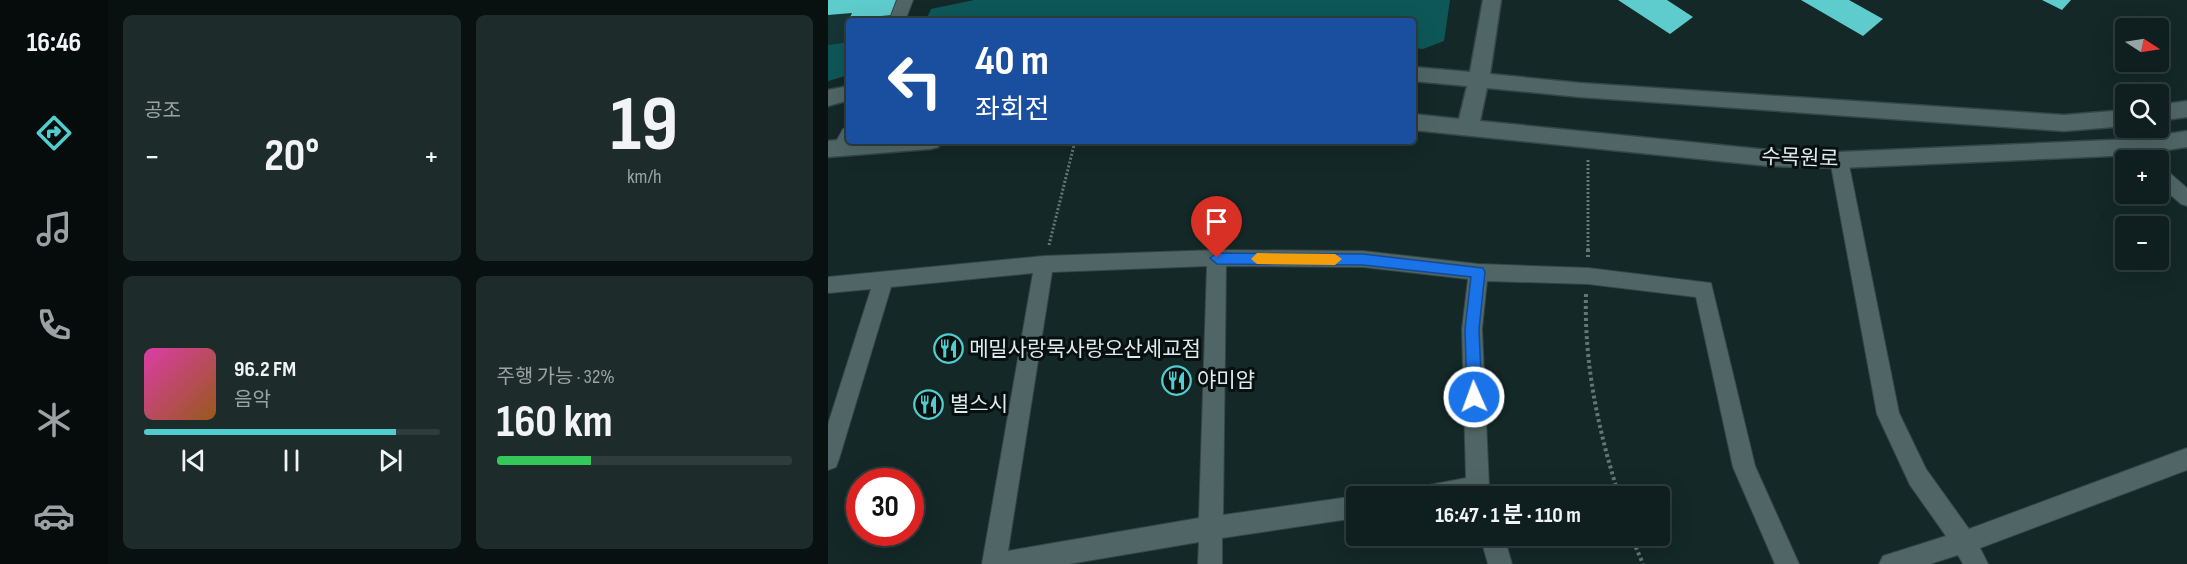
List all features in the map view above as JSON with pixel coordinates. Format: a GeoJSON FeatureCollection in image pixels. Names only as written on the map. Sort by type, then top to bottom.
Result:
{"type":"FeatureCollection","features":[{"type":"Feature","properties":{"kind":"street"},"geometry":{"type":"LineString","coordinates":[[898,18],[905,0]]}},
{"type":"Feature","properties":{"kind":"street"},"geometry":{"type":"LineString","coordinates":[[1468,127],[1492,0]]}},
{"type":"Feature","properties":{"kind":"street"},"geometry":{"type":"LineString","coordinates":[[1416,74],[1479,78],[1592,91],[2064,123],[2115,119]]}},
{"type":"Feature","properties":{"kind":"street"},"geometry":{"type":"LineString","coordinates":[[828,98],[846,94]]}},
{"type":"Feature","properties":{"kind":"street"},"geometry":{"type":"LineString","coordinates":[[2169,112],[2187,110]]}},
{"type":"Feature","properties":{"kind":"street","name":"수목원로"},"geometry":{"type":"LineString","coordinates":[[1416,122],[1768,158],[1839,160],[2115,154]]}},
{"type":"Feature","properties":{"kind":"street","name":"수목원로"},"geometry":{"type":"LineString","coordinates":[[2153,150],[2187,139]]}},
{"type":"Feature","properties":{"kind":"street"},"geometry":{"type":"LineString","coordinates":[[1839,160],[1888,414],[1918,477],[1964,542],[1976,564]]}},
{"type":"Feature","properties":{"kind":"street"},"geometry":{"type":"LineString","coordinates":[[2169,183],[2187,199]]}},
{"type":"Feature","properties":{"kind":"street"},"geometry":{"type":"LineString","coordinates":[[828,285],[1044,264],[1217,258],[1363,260],[1478,272],[1588,276],[1704,289],[1744,467],[1787,564]]}},
{"type":"Feature","properties":{"kind":"street"},"geometry":{"type":"LineString","coordinates":[[1210,564],[1217,258]]}},
{"type":"Feature","properties":{"kind":"street"},"geometry":{"type":"LineString","coordinates":[[994,564],[1044,264]]}},
{"type":"Feature","properties":{"kind":"street"},"geometry":{"type":"LineString","coordinates":[[1478,272],[1472,329],[1479,486]]}},
{"type":"Feature","properties":{"kind":"street"},"geometry":{"type":"LineString","coordinates":[[828,459],[833,427],[884,278]]}},
{"type":"Feature","properties":{"kind":"street"},"geometry":{"type":"LineString","coordinates":[[1891,564],[1964,542],[2187,459]]}},
{"type":"Feature","properties":{"kind":"street"},"geometry":{"type":"LineString","coordinates":[[1000,564],[1211,528],[1346,508]]}},
{"type":"Feature","properties":{"kind":"street"},"geometry":{"type":"LineString","coordinates":[[1495,546],[1500,564]]}},
{"type":"Feature","properties":{"kind":"path"},"geometry":{"type":"LineString","coordinates":[[1588,138],[1588,276],[1584,318],[1591,391],[1602,445],[1616,486]]}},
{"type":"Feature","properties":{"kind":"path"},"geometry":{"type":"LineString","coordinates":[[1044,264],[1074,144]]}},
{"type":"Feature","properties":{"kind":"path"},"geometry":{"type":"LineString","coordinates":[[1635,546],[1642,564]]}},
{"type":"Feature","properties":{"kind":"shaded area"},"geometry":{"type":"Polygon","coordinates":[[[828,0],[899,0],[892,18],[846,18],[846,42],[828,45],[828,0]]]}},
{"type":"Feature","properties":{"kind":"shaded area"},"geometry":{"type":"Polygon","coordinates":[[[974,0],[1450,0],[1444,41],[1423,49],[1416,48],[1416,18],[927,18],[931,9],[974,0]]]}},
{"type":"Feature","properties":{"kind":"shaded area"},"geometry":{"type":"Polygon","coordinates":[[[846,42],[846,76],[828,81],[828,45],[846,42]]]}},
{"type":"Feature","properties":{"kind":"building"},"geometry":{"type":"Polygon","coordinates":[[[828,0],[897,0],[892,15],[850,18],[852,13],[828,15],[828,0]]]}},
{"type":"Feature","properties":{"kind":"building"},"geometry":{"type":"Polygon","coordinates":[[[1618,0],[1667,0],[1693,17],[1670,34],[1618,0]]]}},
{"type":"Feature","properties":{"kind":"building"},"geometry":{"type":"Polygon","coordinates":[[[1801,0],[1849,0],[1883,19],[1863,36],[1801,0]]]}},
{"type":"Feature","properties":{"kind":"building"},"geometry":{"type":"Polygon","coordinates":[[[2042,0],[2071,0],[2062,10],[2042,0]]]}},
{"type":"Feature","properties":{"kind":"slow traffic"},"geometry":{"type":"LineString","coordinates":[[1257,259],[1335,259]]}},
{"type":"Feature","properties":{"kind":"place","name":"메밀사랑묵사랑오산세교점"},"geometry":{"type":"Point","coordinates":[948,349]}},
{"type":"Feature","properties":{"kind":"place","name":"야미얌"},"geometry":{"type":"Point","coordinates":[1176,380]}},
{"type":"Feature","properties":{"kind":"place","name":"별스시"},"geometry":{"type":"Point","coordinates":[929,404]}},
{"type":"Feature","properties":{"kind":"route"},"geometry":{"type":"LineString","coordinates":[[1217,258],[1363,260],[1478,272],[1472,329],[1474,397]]}}]}
